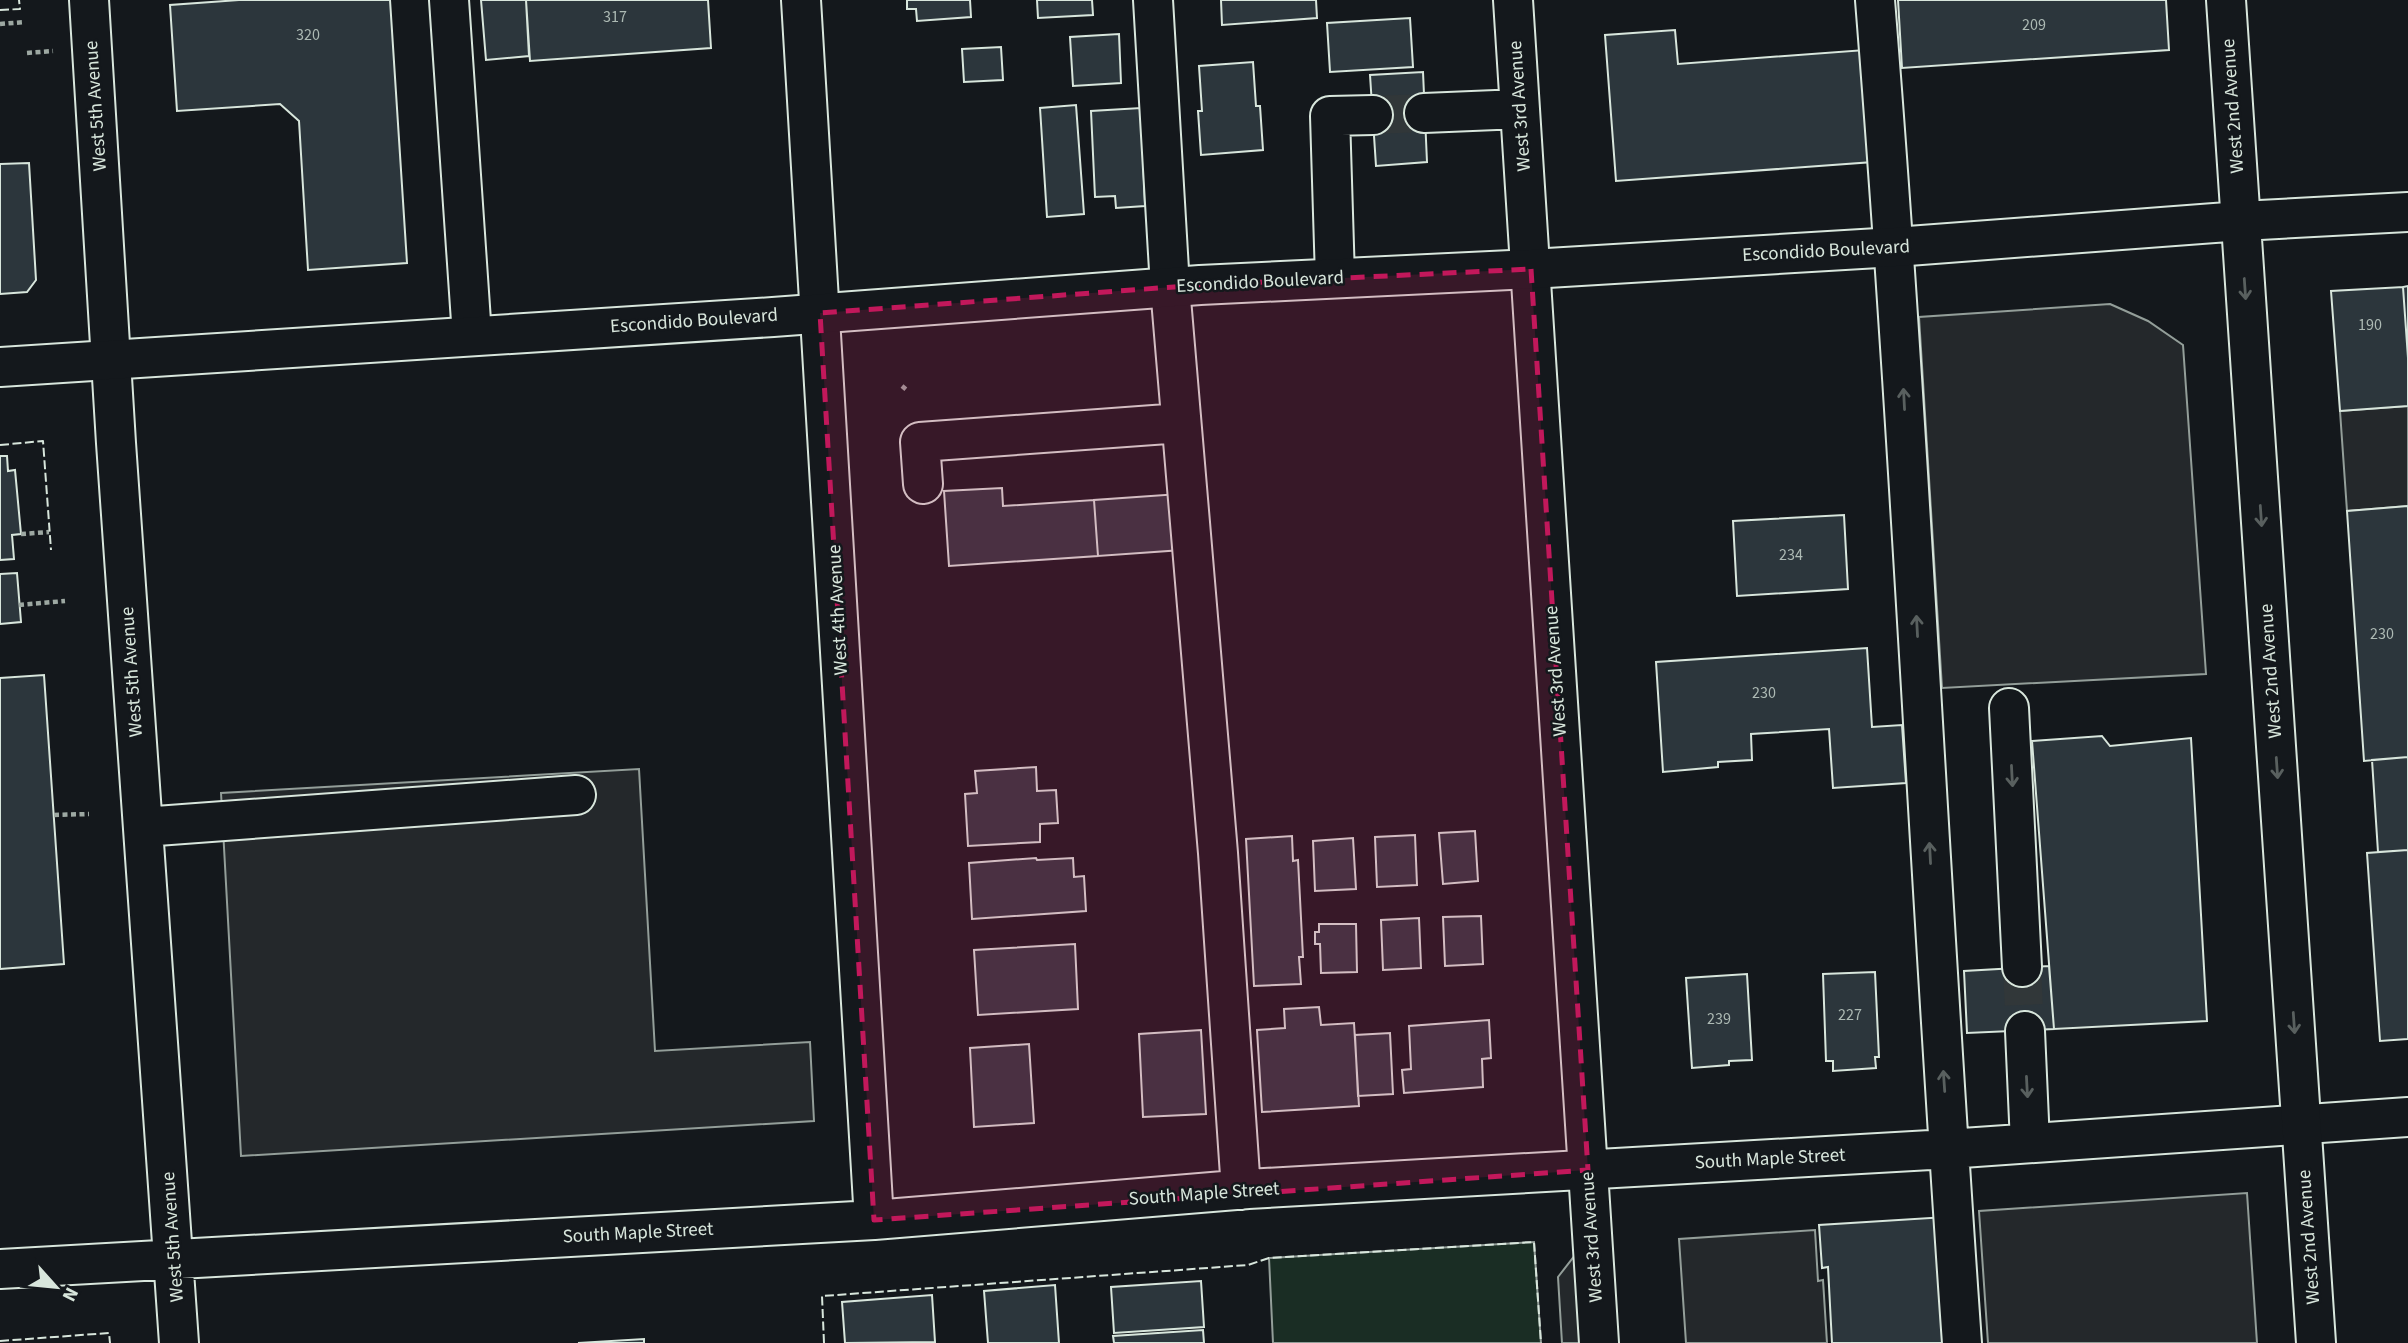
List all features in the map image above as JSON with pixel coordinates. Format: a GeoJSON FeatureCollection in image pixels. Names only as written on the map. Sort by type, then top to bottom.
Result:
{"type":"FeatureCollection","features":[{"type":"Feature","properties":{"kind":"street","name":"West 5th Avenue"},"geometry":{"type":"LineString","coordinates":[[89,0],[179,1343]]}},
{"type":"Feature","properties":{"kind":"street"},"geometry":{"type":"LineString","coordinates":[[449,0],[472,336]]}},
{"type":"Feature","properties":{"kind":"street","name":"West 4th Avenue"},"geometry":{"type":"LineString","coordinates":[[801,0],[874,1220]]}},
{"type":"Feature","properties":{"kind":"street"},"geometry":{"type":"LineString","coordinates":[[1153,0],[1170,287],[1216,839],[1241,1190]]}},
{"type":"Feature","properties":{"kind":"street","name":"West 3rd Avenue"},"geometry":{"type":"LineString","coordinates":[[1513,0],[1599,1343]]}},
{"type":"Feature","properties":{"kind":"street"},"geometry":{"type":"LineString","coordinates":[[1875,0],[1895,247],[1948,1149],[1962,1343]]}},
{"type":"Feature","properties":{"kind":"street","name":"West 2nd Avenue"},"geometry":{"type":"LineString","coordinates":[[2226,0],[2316,1343]]}},
{"type":"Feature","properties":{"kind":"street"},"geometry":{"type":"LineString","coordinates":[[1424,113],[1521,109]]}},
{"type":"Feature","properties":{"kind":"street"},"geometry":{"type":"LineString","coordinates":[[1335,278],[1330,116],[1373,115]]}},
{"type":"Feature","properties":{"kind":"street","name":"Escondido Boulevard"},"geometry":{"type":"LineString","coordinates":[[0,367],[1170,287],[1895,247],[2241,221],[2408,212]]}},
{"type":"Feature","properties":{"kind":"street"},"geometry":{"type":"LineString","coordinates":[[923,484],[920,442],[1181,423]]}},
{"type":"Feature","properties":{"kind":"street"},"geometry":{"type":"LineString","coordinates":[[2009,708],[2022,967]]}},
{"type":"Feature","properties":{"kind":"street"},"geometry":{"type":"LineString","coordinates":[[144,827],[576,795]]}},
{"type":"Feature","properties":{"kind":"street"},"geometry":{"type":"LineString","coordinates":[[2025,1031],[2030,1143]]}},
{"type":"Feature","properties":{"kind":"street","name":"South Maple Street"},"geometry":{"type":"LineString","coordinates":[[0,1269],[874,1220],[1241,1190],[1948,1149],[2408,1117]]}},
{"type":"Feature","properties":{"kind":"path"},"geometry":{"type":"LineString","coordinates":[[0,24],[26,22]]}},
{"type":"Feature","properties":{"kind":"path"},"geometry":{"type":"LineString","coordinates":[[902,386],[908,391]]}},
{"type":"Feature","properties":{"kind":"path"},"geometry":{"type":"LineString","coordinates":[[20,534],[50,532]]}},
{"type":"Feature","properties":{"kind":"path"},"geometry":{"type":"LineString","coordinates":[[19,605],[65,601]]}},
{"type":"Feature","properties":{"kind":"path"},"geometry":{"type":"LineString","coordinates":[[54,815],[89,814]]}},
{"type":"Feature","properties":{"kind":"highlighted area"},"geometry":{"type":"Polygon","coordinates":[[[1531,269],[1588,1170],[874,1220],[820,313],[1200,285],[1531,269]]]}},
{"type":"Feature","properties":{"kind":"green space"},"geometry":{"type":"Polygon","coordinates":[[[1534,1242],[1541,1343],[1273,1343],[1269,1258],[1534,1242]]]}},
{"type":"Feature","properties":{"kind":"shaded area"},"geometry":{"type":"Polygon","coordinates":[[[2110,304],[2148,321],[2183,345],[2206,674],[1942,688],[1919,317],[2110,304]]]}},
{"type":"Feature","properties":{"kind":"shaded area"},"geometry":{"type":"Polygon","coordinates":[[[2408,406],[2408,506],[2347,511],[2340,411],[2408,406]]]}},
{"type":"Feature","properties":{"kind":"shaded area"},"geometry":{"type":"Polygon","coordinates":[[[639,769],[655,1051],[810,1042],[814,1121],[241,1156],[221,793],[639,769]]]}},
{"type":"Feature","properties":{"kind":"shaded area"},"geometry":{"type":"Polygon","coordinates":[[[2247,1193],[2257,1343],[1988,1343],[1979,1211],[2247,1193]]]}},
{"type":"Feature","properties":{"kind":"shaded area"},"geometry":{"type":"Polygon","coordinates":[[[1815,1230],[1818,1281],[1823,1280],[1827,1343],[1686,1343],[1679,1239],[1815,1230]]]}},
{"type":"Feature","properties":{"kind":"shaded area"},"geometry":{"type":"Polygon","coordinates":[[[1579,1250],[1586,1343],[1562,1343],[1558,1277],[1579,1250]]]}},
{"type":"Feature","properties":{"kind":"building"},"geometry":{"type":"Polygon","coordinates":[[[239,0],[390,0],[407,263],[308,270],[299,121],[280,104],[177,111],[170,5],[239,0]]]}},
{"type":"Feature","properties":{"kind":"building"},"geometry":{"type":"Polygon","coordinates":[[[481,0],[526,0],[529,56],[486,60],[481,0]]]}},
{"type":"Feature","properties":{"kind":"building"},"geometry":{"type":"Polygon","coordinates":[[[526,0],[708,0],[711,48],[530,61],[526,0]]]}},
{"type":"Feature","properties":{"kind":"building"},"geometry":{"type":"Polygon","coordinates":[[[907,0],[970,0],[971,17],[917,21],[916,9],[907,9],[907,0]]]}},
{"type":"Feature","properties":{"kind":"building"},"geometry":{"type":"Polygon","coordinates":[[[1037,0],[1092,0],[1093,15],[1038,18],[1037,0]]]}},
{"type":"Feature","properties":{"kind":"building"},"geometry":{"type":"Polygon","coordinates":[[[1221,0],[1316,0],[1317,18],[1222,25],[1221,0]]]}},
{"type":"Feature","properties":{"kind":"building"},"geometry":{"type":"Polygon","coordinates":[[[1898,0],[2166,0],[2169,50],[1902,68],[1898,0]]]}},
{"type":"Feature","properties":{"kind":"building"},"geometry":{"type":"Polygon","coordinates":[[[1410,18],[1413,67],[1330,72],[1327,23],[1410,18]]]}},
{"type":"Feature","properties":{"kind":"building"},"geometry":{"type":"Polygon","coordinates":[[[1675,30],[1678,64],[1865,50],[1873,162],[1616,181],[1605,35],[1675,30]]]}},
{"type":"Feature","properties":{"kind":"building"},"geometry":{"type":"Polygon","coordinates":[[[1119,34],[1121,83],[1073,86],[1070,37],[1119,34]]]}},
{"type":"Feature","properties":{"kind":"building"},"geometry":{"type":"Polygon","coordinates":[[[1001,47],[1003,80],[964,82],[962,49],[1001,47]]]}},
{"type":"Feature","properties":{"kind":"building"},"geometry":{"type":"Polygon","coordinates":[[[1253,62],[1263,150],[1201,155],[1199,66],[1253,62]]]}},
{"type":"Feature","properties":{"kind":"building"},"geometry":{"type":"Polygon","coordinates":[[[1423,72],[1427,162],[1376,166],[1370,75],[1423,72]]]}},
{"type":"Feature","properties":{"kind":"building"},"geometry":{"type":"Polygon","coordinates":[[[1076,105],[1084,214],[1047,217],[1040,108],[1076,105]]]}},
{"type":"Feature","properties":{"kind":"building"},"geometry":{"type":"Polygon","coordinates":[[[1141,108],[1145,206],[1116,208],[1115,196],[1095,197],[1091,111],[1141,108]]]}},
{"type":"Feature","properties":{"kind":"building"},"geometry":{"type":"Polygon","coordinates":[[[29,163],[36,280],[27,292],[0,294],[0,164],[29,163]]]}},
{"type":"Feature","properties":{"kind":"building"},"geometry":{"type":"Polygon","coordinates":[[[2408,286],[2408,358],[2403,287],[2408,286]]]}},
{"type":"Feature","properties":{"kind":"building"},"geometry":{"type":"Polygon","coordinates":[[[2403,287],[2408,406],[2340,411],[2331,291],[2403,287]]]}},
{"type":"Feature","properties":{"kind":"building"},"geometry":{"type":"Polygon","coordinates":[[[0,456],[7,456],[8,471],[15,470],[21,534],[12,535],[14,559],[0,560],[0,456]]]}},
{"type":"Feature","properties":{"kind":"building"},"geometry":{"type":"Polygon","coordinates":[[[1002,488],[1003,506],[1094,500],[1098,556],[949,566],[944,491],[1002,488]]]}},
{"type":"Feature","properties":{"kind":"building"},"geometry":{"type":"Polygon","coordinates":[[[1179,494],[1182,550],[1098,556],[1094,500],[1179,494]]]}},
{"type":"Feature","properties":{"kind":"building"},"geometry":{"type":"Polygon","coordinates":[[[2408,506],[2408,757],[2364,761],[2347,511],[2408,506]]]}},
{"type":"Feature","properties":{"kind":"building"},"geometry":{"type":"Polygon","coordinates":[[[1844,515],[1848,589],[1737,596],[1733,521],[1844,515]]]}},
{"type":"Feature","properties":{"kind":"building"},"geometry":{"type":"Polygon","coordinates":[[[17,573],[21,622],[0,624],[0,574],[17,573]]]}},
{"type":"Feature","properties":{"kind":"building"},"geometry":{"type":"Polygon","coordinates":[[[1867,648],[1872,727],[1902,725],[1906,783],[1833,788],[1829,729],[1751,734],[1752,760],[1718,762],[1718,767],[1663,772],[1656,662],[1867,648]]]}},
{"type":"Feature","properties":{"kind":"building"},"geometry":{"type":"Polygon","coordinates":[[[44,675],[64,964],[0,969],[0,678],[44,675]]]}},
{"type":"Feature","properties":{"kind":"building"},"geometry":{"type":"Polygon","coordinates":[[[2102,736],[2110,746],[2191,738],[2207,1021],[2054,1029],[2032,741],[2102,736]]]}},
{"type":"Feature","properties":{"kind":"building"},"geometry":{"type":"Polygon","coordinates":[[[2408,757],[2408,850],[2378,852],[2372,760],[2408,757]]]}},
{"type":"Feature","properties":{"kind":"building"},"geometry":{"type":"Polygon","coordinates":[[[1036,767],[1037,791],[1056,790],[1058,823],[1040,824],[1040,842],[968,846],[965,794],[977,793],[975,771],[1036,767]]]}},
{"type":"Feature","properties":{"kind":"building"},"geometry":{"type":"Polygon","coordinates":[[[1475,831],[1478,881],[1443,884],[1439,833],[1475,831]]]}},
{"type":"Feature","properties":{"kind":"building"},"geometry":{"type":"Polygon","coordinates":[[[1415,835],[1417,885],[1377,887],[1375,837],[1415,835]]]}},
{"type":"Feature","properties":{"kind":"building"},"geometry":{"type":"Polygon","coordinates":[[[1292,836],[1293,861],[1298,860],[1303,957],[1299,957],[1301,984],[1254,986],[1246,839],[1292,836]]]}},
{"type":"Feature","properties":{"kind":"building"},"geometry":{"type":"Polygon","coordinates":[[[1353,838],[1356,889],[1315,891],[1313,841],[1353,838]]]}},
{"type":"Feature","properties":{"kind":"building"},"geometry":{"type":"Polygon","coordinates":[[[2408,850],[2408,1039],[2380,1041],[2367,853],[2408,850]]]}},
{"type":"Feature","properties":{"kind":"building"},"geometry":{"type":"Polygon","coordinates":[[[1073,858],[1074,877],[1084,876],[1086,911],[972,919],[969,863],[1073,858]]]}},
{"type":"Feature","properties":{"kind":"building"},"geometry":{"type":"Polygon","coordinates":[[[1481,916],[1483,964],[1445,966],[1443,917],[1481,916]]]}},
{"type":"Feature","properties":{"kind":"building"},"geometry":{"type":"Polygon","coordinates":[[[1419,918],[1421,968],[1383,970],[1381,920],[1419,918]]]}},
{"type":"Feature","properties":{"kind":"building"},"geometry":{"type":"Polygon","coordinates":[[[1319,924],[1356,924],[1357,972],[1321,973],[1320,944],[1315,944],[1315,932],[1319,932],[1319,924]]]}},
{"type":"Feature","properties":{"kind":"building"},"geometry":{"type":"Polygon","coordinates":[[[1075,944],[1078,1009],[978,1015],[974,950],[1075,944]]]}},
{"type":"Feature","properties":{"kind":"building"},"geometry":{"type":"Polygon","coordinates":[[[2049,966],[2054,1029],[1967,1033],[1964,971],[2049,966]]]}},
{"type":"Feature","properties":{"kind":"building"},"geometry":{"type":"Polygon","coordinates":[[[1875,972],[1879,1057],[1875,1057],[1876,1068],[1833,1071],[1833,1061],[1826,1061],[1823,974],[1875,972]]]}},
{"type":"Feature","properties":{"kind":"building"},"geometry":{"type":"Polygon","coordinates":[[[1747,974],[1752,1060],[1692,1068],[1686,978],[1747,974]]]}},
{"type":"Feature","properties":{"kind":"building"},"geometry":{"type":"Polygon","coordinates":[[[1319,1007],[1321,1025],[1354,1023],[1359,1106],[1262,1112],[1257,1030],[1285,1028],[1284,1009],[1319,1007]]]}},
{"type":"Feature","properties":{"kind":"building"},"geometry":{"type":"Polygon","coordinates":[[[1489,1020],[1491,1058],[1482,1059],[1483,1087],[1404,1093],[1402,1070],[1411,1069],[1409,1026],[1489,1020]]]}},
{"type":"Feature","properties":{"kind":"building"},"geometry":{"type":"Polygon","coordinates":[[[1201,1030],[1206,1114],[1143,1117],[1139,1034],[1201,1030]]]}},
{"type":"Feature","properties":{"kind":"building"},"geometry":{"type":"Polygon","coordinates":[[[1390,1033],[1393,1094],[1358,1096],[1355,1035],[1390,1033]]]}},
{"type":"Feature","properties":{"kind":"building"},"geometry":{"type":"Polygon","coordinates":[[[1029,1044],[1034,1123],[974,1127],[970,1048],[1029,1044]]]}},
{"type":"Feature","properties":{"kind":"building"},"geometry":{"type":"Polygon","coordinates":[[[1946,1217],[1948,1343],[1832,1343],[1828,1267],[1822,1268],[1819,1225],[1946,1217]]]}},
{"type":"Feature","properties":{"kind":"building"},"geometry":{"type":"Polygon","coordinates":[[[1201,1281],[1204,1327],[1114,1333],[1111,1287],[1201,1281]]]}},
{"type":"Feature","properties":{"kind":"building"},"geometry":{"type":"Polygon","coordinates":[[[1055,1285],[1059,1343],[988,1343],[984,1291],[1055,1285]]]}},
{"type":"Feature","properties":{"kind":"building"},"geometry":{"type":"Polygon","coordinates":[[[932,1295],[935,1342],[845,1343],[842,1302],[932,1295]]]}},
{"type":"Feature","properties":{"kind":"building"},"geometry":{"type":"Polygon","coordinates":[[[1203,1330],[1204,1343],[1114,1343],[1113,1336],[1203,1330]]]}},
{"type":"Feature","properties":{"kind":"building"},"geometry":{"type":"Polygon","coordinates":[[[644,1339],[644,1343],[578,1343],[644,1339]]]}},
{"type":"Feature","properties":{"kind":"tunnel"},"geometry":{"type":"LineString","coordinates":[[1373,115],[1424,113]]}},
{"type":"Feature","properties":{"kind":"tunnel"},"geometry":{"type":"LineString","coordinates":[[2022,967],[2025,1031]]}},
{"type":"Feature","properties":{"kind":"fence"},"geometry":{"type":"LineString","coordinates":[[0,10],[20,9],[19,0]]}},
{"type":"Feature","properties":{"kind":"fence"},"geometry":{"type":"LineString","coordinates":[[0,445],[43,441],[51,550]]}},
{"type":"Feature","properties":{"kind":"fence"},"geometry":{"type":"LineString","coordinates":[[824,1343],[822,1296],[1248,1265],[1269,1258],[1534,1242],[1541,1343]]}},
{"type":"Feature","properties":{"kind":"fence"},"geometry":{"type":"LineString","coordinates":[[0,1341],[109,1333],[110,1343]]}}]}
